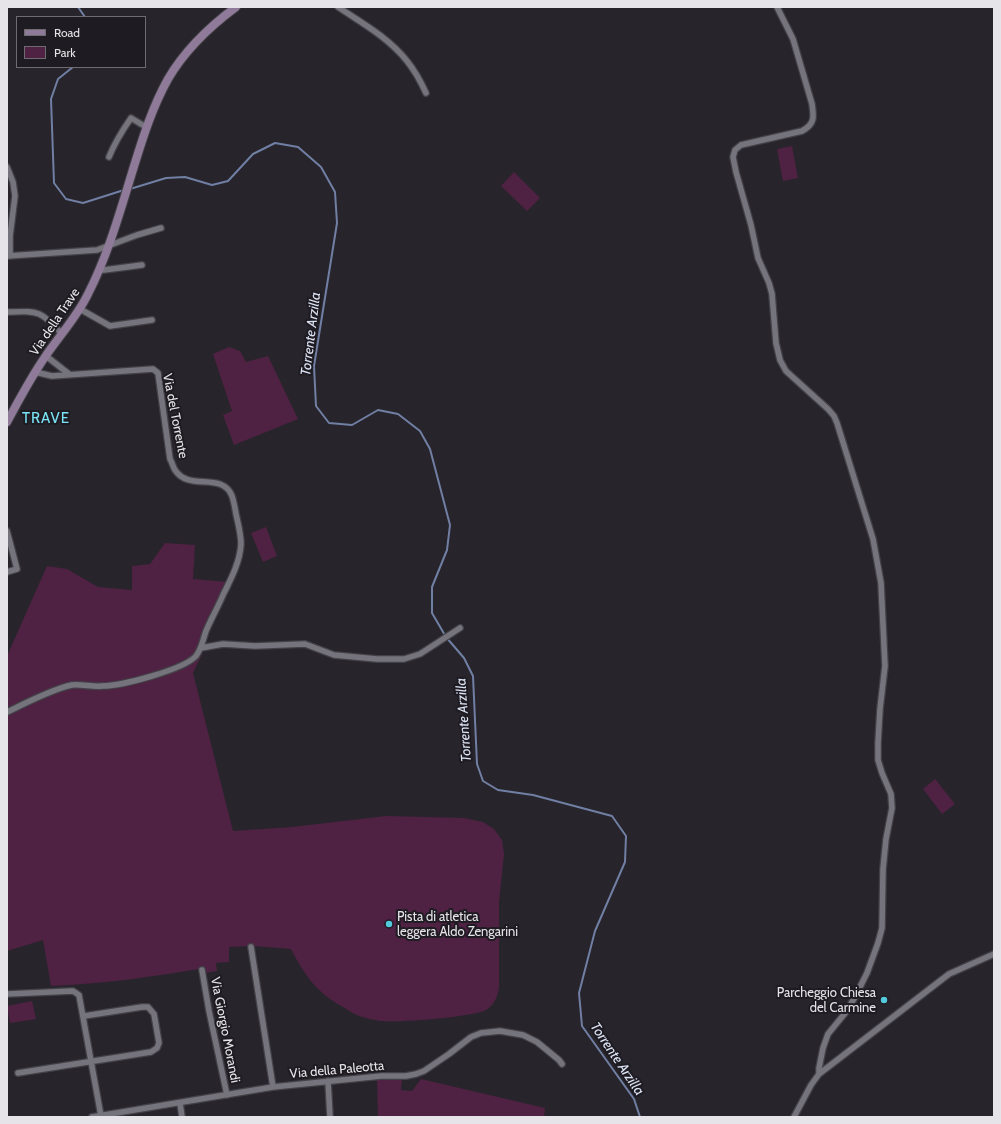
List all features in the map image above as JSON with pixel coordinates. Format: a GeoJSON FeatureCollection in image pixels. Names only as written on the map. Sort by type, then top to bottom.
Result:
{"type":"FeatureCollection","features":[{"type":"Feature","properties":{"kind":"main road","name":"Via della Trave"},"geometry":{"type":"LineString","coordinates":[[7,422],[35,372],[80,309],[100,269],[146,127],[161,93],[179,62],[189,49],[212,26],[236,7]]}},
{"type":"Feature","properties":{"kind":"street"},"geometry":{"type":"LineString","coordinates":[[338,7],[382,37],[402,55],[415,71],[426,93]]}},
{"type":"Feature","properties":{"kind":"street"},"geometry":{"type":"LineString","coordinates":[[778,7],[793,39],[812,104],[812,122],[808,128],[802,131],[741,146],[736,150],[733,157],[758,258],[772,294],[776,342],[780,360],[786,371],[834,416],[873,539],[881,583],[885,643],[885,666],[880,709],[878,760],[891,794],[892,808],[886,839],[883,869],[882,928],[878,943],[867,973],[855,997],[846,1012],[828,1034],[823,1048],[819,1074]]}},
{"type":"Feature","properties":{"kind":"street"},"geometry":{"type":"LineString","coordinates":[[110,157],[119,134],[131,118],[146,127]]}},
{"type":"Feature","properties":{"kind":"street"},"geometry":{"type":"LineString","coordinates":[[7,167],[13,182],[15,196],[8,256],[97,250],[161,228]]}},
{"type":"Feature","properties":{"kind":"street"},"geometry":{"type":"LineString","coordinates":[[100,269],[104,270],[142,265]]}},
{"type":"Feature","properties":{"kind":"street"},"geometry":{"type":"LineString","coordinates":[[80,309],[110,326],[152,320]]}},
{"type":"Feature","properties":{"kind":"street"},"geometry":{"type":"LineString","coordinates":[[7,312],[39,312],[46,316],[62,334]]}},
{"type":"Feature","properties":{"kind":"street"},"geometry":{"type":"LineString","coordinates":[[46,356],[69,374]]}},
{"type":"Feature","properties":{"kind":"street","name":"Via del Torrente"},"geometry":{"type":"LineString","coordinates":[[35,372],[48,375],[154,369],[158,374],[170,459],[175,470],[188,481],[219,483],[232,495],[241,544],[237,564],[232,578],[206,631],[201,648]]}},
{"type":"Feature","properties":{"kind":"street"},"geometry":{"type":"LineString","coordinates":[[7,531],[17,569],[7,572]]}},
{"type":"Feature","properties":{"kind":"street"},"geometry":{"type":"LineString","coordinates":[[7,712],[61,688],[72,685],[113,686],[160,673],[190,660],[196,656],[201,648],[223,644],[255,646],[305,644],[334,655],[377,659],[404,659],[420,654],[460,628]]}},
{"type":"Feature","properties":{"kind":"street"},"geometry":{"type":"LineString","coordinates":[[251,947],[273,1087]]}},
{"type":"Feature","properties":{"kind":"street"},"geometry":{"type":"LineString","coordinates":[[794,1117],[811,1085],[819,1074],[949,974],[994,954]]}},
{"type":"Feature","properties":{"kind":"street","name":"Via Giorgio Morandi"},"geometry":{"type":"LineString","coordinates":[[202,970],[227,1095]]}},
{"type":"Feature","properties":{"kind":"street"},"geometry":{"type":"LineString","coordinates":[[7,994],[74,991],[78,993],[84,1016],[102,1116]]}},
{"type":"Feature","properties":{"kind":"street"},"geometry":{"type":"LineString","coordinates":[[18,1073],[154,1051],[159,1044],[154,1016],[150,1009],[144,1006],[84,1016]]}},
{"type":"Feature","properties":{"kind":"street","name":"Via della Paleotta"},"geometry":{"type":"LineString","coordinates":[[92,1117],[273,1087],[416,1074],[424,1071],[471,1036],[481,1033],[500,1031],[523,1035],[537,1042],[562,1064]]}},
{"type":"Feature","properties":{"kind":"street"},"geometry":{"type":"LineString","coordinates":[[328,1081],[330,1117]]}},
{"type":"Feature","properties":{"kind":"street"},"geometry":{"type":"LineString","coordinates":[[180,1103],[182,1117]]}},
{"type":"Feature","properties":{"kind":"green space"},"geometry":{"type":"Polygon","coordinates":[[[792,146],[798,178],[783,181],[777,149],[792,146]]]}},
{"type":"Feature","properties":{"kind":"green space"},"geometry":{"type":"Polygon","coordinates":[[[514,172],[540,198],[527,211],[501,186],[514,172]]]}},
{"type":"Feature","properties":{"kind":"green space"},"geometry":{"type":"Polygon","coordinates":[[[229,347],[240,351],[246,362],[268,356],[298,419],[234,445],[223,415],[232,411],[213,354],[229,347]]]}},
{"type":"Feature","properties":{"kind":"green space"},"geometry":{"type":"Polygon","coordinates":[[[266,527],[277,556],[263,562],[251,533],[266,527]]]}},
{"type":"Feature","properties":{"kind":"green space"},"geometry":{"type":"Polygon","coordinates":[[[165,543],[195,545],[193,579],[227,582],[198,648],[203,652],[193,673],[233,831],[292,827],[386,816],[464,818],[483,822],[494,829],[502,840],[504,854],[499,902],[499,989],[495,1001],[486,1010],[467,1015],[402,1021],[380,1021],[359,1016],[334,1002],[319,990],[307,976],[291,949],[253,946],[229,947],[229,962],[216,963],[217,971],[205,973],[204,968],[128,980],[51,986],[43,940],[7,951],[7,656],[47,566],[67,569],[98,587],[132,590],[132,566],[150,564],[165,543]]]}},
{"type":"Feature","properties":{"kind":"green space"},"geometry":{"type":"Polygon","coordinates":[[[935,779],[955,804],[942,814],[923,789],[935,779]]]}},
{"type":"Feature","properties":{"kind":"green space"},"geometry":{"type":"Polygon","coordinates":[[[32,1001],[36,1019],[10,1023],[7,1006],[32,1001]]]}},
{"type":"Feature","properties":{"kind":"green space"},"geometry":{"type":"Polygon","coordinates":[[[402,1078],[401,1090],[412,1091],[421,1079],[545,1108],[544,1117],[378,1117],[377,1079],[402,1078]]]}},
{"type":"Feature","properties":{"kind":"waterway","name":"Torrente Arzilla"},"geometry":{"type":"LineString","coordinates":[[78,7],[84,16]]}},
{"type":"Feature","properties":{"kind":"waterway","name":"Torrente Arzilla"},"geometry":{"type":"LineString","coordinates":[[72,68],[58,79],[51,99],[54,183],[66,199],[83,203],[124,190]]}},
{"type":"Feature","properties":{"kind":"waterway","name":"Torrente Arzilla"},"geometry":{"type":"LineString","coordinates":[[130,189],[166,178],[185,177],[212,185],[228,181],[253,154],[275,143],[298,147],[321,167],[335,192],[337,223],[314,366],[316,406],[329,423],[352,425],[378,410],[398,414],[420,431],[430,449],[450,525],[447,550],[432,587],[432,613],[446,637],[464,658],[473,676],[477,764],[483,781],[498,790],[533,795],[612,816],[626,836],[625,862],[595,931],[579,993],[582,1026],[634,1099],[640,1117]]}},
{"type":"Feature","properties":{"kind":"place","name":"Pista di atletica leggera Aldo Zengarini"},"geometry":{"type":"Point","coordinates":[389,924]}},
{"type":"Feature","properties":{"kind":"place","name":"Parcheggio Chiesa del Carmine"},"geometry":{"type":"Point","coordinates":[884,1000]}},
{"type":"Feature","properties":{"kind":"district","name":"TRAVE"},"geometry":{"type":"Point","coordinates":[46,419]}}]}
